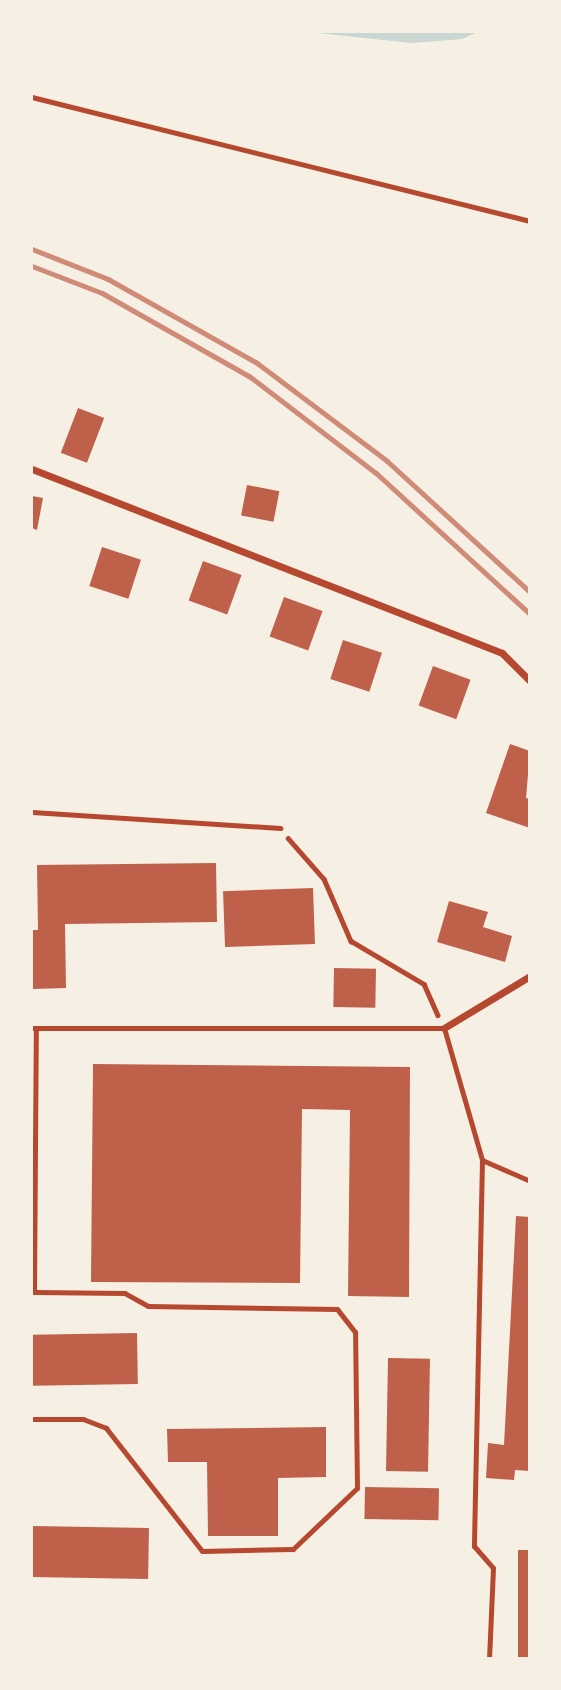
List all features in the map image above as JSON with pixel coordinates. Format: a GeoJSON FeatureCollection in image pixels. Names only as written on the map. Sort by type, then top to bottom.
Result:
{"type":"FeatureCollection","features":[{"type":"Feature","properties":{"kind":"street"},"geometry":{"type":"LineString","coordinates":[[32,469],[502,653],[530,681]]}},
{"type":"Feature","properties":{"kind":"street"},"geometry":{"type":"LineString","coordinates":[[444,1028],[530,976]]}},
{"type":"Feature","properties":{"kind":"lane"},"geometry":{"type":"LineString","coordinates":[[32,812],[280,828]]}},
{"type":"Feature","properties":{"kind":"lane"},"geometry":{"type":"LineString","coordinates":[[32,1419],[83,1419],[106,1428],[202,1551],[293,1549],[357,1488],[355,1332],[337,1309],[148,1306],[125,1293],[34,1292],[34,1028],[444,1028],[482,1160],[474,1545],[493,1568],[489,1658]]}},
{"type":"Feature","properties":{"kind":"lane"},"geometry":{"type":"LineString","coordinates":[[482,1160],[530,1181]]}},
{"type":"Feature","properties":{"kind":"path"},"geometry":{"type":"LineString","coordinates":[[32,97],[530,221]]}},
{"type":"Feature","properties":{"kind":"path"},"geometry":{"type":"LineString","coordinates":[[280,828],[324,880],[351,942],[424,984],[444,1028]]}},
{"type":"Feature","properties":{"kind":"shaded area"},"geometry":{"type":"Polygon","coordinates":[[[308,32],[478,32],[462,39],[412,43],[308,32]]]}},
{"type":"Feature","properties":{"kind":"building"},"geometry":{"type":"Polygon","coordinates":[[[78,408],[104,418],[87,463],[61,453],[78,408]]]}},
{"type":"Feature","properties":{"kind":"building"},"geometry":{"type":"Polygon","coordinates":[[[247,485],[279,491],[273,522],[241,515],[247,485]]]}},
{"type":"Feature","properties":{"kind":"building"},"geometry":{"type":"Polygon","coordinates":[[[32,496],[43,498],[37,530],[32,528],[32,496]]]}},
{"type":"Feature","properties":{"kind":"building"},"geometry":{"type":"Polygon","coordinates":[[[102,547],[141,560],[128,599],[89,586],[102,547]]]}},
{"type":"Feature","properties":{"kind":"building"},"geometry":{"type":"Polygon","coordinates":[[[203,561],[242,575],[227,614],[189,600],[203,561]]]}},
{"type":"Feature","properties":{"kind":"building"},"geometry":{"type":"Polygon","coordinates":[[[284,597],[323,611],[308,650],[270,636],[284,597]]]}},
{"type":"Feature","properties":{"kind":"building"},"geometry":{"type":"Polygon","coordinates":[[[343,640],[382,653],[369,692],[330,679],[343,640]]]}},
{"type":"Feature","properties":{"kind":"building"},"geometry":{"type":"Polygon","coordinates":[[[433,666],[471,680],[456,719],[419,705],[433,666]]]}},
{"type":"Feature","properties":{"kind":"building"},"geometry":{"type":"Polygon","coordinates":[[[510,744],[530,751],[526,798],[530,799],[530,828],[486,813],[510,744]]]}},
{"type":"Feature","properties":{"kind":"building"},"geometry":{"type":"Polygon","coordinates":[[[216,863],[217,922],[65,924],[66,988],[32,989],[32,930],[38,930],[37,865],[216,863]]]}},
{"type":"Feature","properties":{"kind":"building"},"geometry":{"type":"Polygon","coordinates":[[[313,888],[315,944],[225,947],[223,891],[313,888]]]}},
{"type":"Feature","properties":{"kind":"building"},"geometry":{"type":"Polygon","coordinates":[[[449,901],[488,912],[483,927],[512,936],[505,962],[437,942],[449,901]]]}},
{"type":"Feature","properties":{"kind":"building"},"geometry":{"type":"Polygon","coordinates":[[[334,968],[376,969],[375,1008],[333,1007],[334,968]]]}},
{"type":"Feature","properties":{"kind":"building"},"geometry":{"type":"Polygon","coordinates":[[[93,1064],[410,1067],[409,1297],[348,1296],[350,1110],[302,1109],[300,1283],[91,1282],[93,1064]]]}},
{"type":"Feature","properties":{"kind":"building"},"geometry":{"type":"Polygon","coordinates":[[[516,1216],[530,1217],[530,1471],[515,1470],[514,1480],[486,1478],[488,1443],[504,1445],[516,1216]]]}},
{"type":"Feature","properties":{"kind":"building"},"geometry":{"type":"Polygon","coordinates":[[[137,1333],[138,1384],[33,1386],[32,1335],[137,1333]]]}},
{"type":"Feature","properties":{"kind":"building"},"geometry":{"type":"Polygon","coordinates":[[[388,1358],[430,1359],[428,1472],[386,1471],[388,1358]]]}},
{"type":"Feature","properties":{"kind":"building"},"geometry":{"type":"Polygon","coordinates":[[[326,1427],[326,1477],[278,1478],[278,1536],[208,1536],[207,1462],[168,1462],[167,1429],[326,1427]]]}},
{"type":"Feature","properties":{"kind":"building"},"geometry":{"type":"Polygon","coordinates":[[[365,1487],[439,1488],[438,1520],[364,1519],[365,1487]]]}},
{"type":"Feature","properties":{"kind":"building"},"geometry":{"type":"Polygon","coordinates":[[[32,1526],[149,1528],[148,1579],[32,1577],[32,1526]]]}},
{"type":"Feature","properties":{"kind":"building"},"geometry":{"type":"Polygon","coordinates":[[[518,1550],[530,1550],[530,1658],[518,1658],[518,1550]]]}},
{"type":"Feature","properties":{"kind":"railway"},"geometry":{"type":"LineString","coordinates":[[32,249],[108,279],[257,363],[387,461],[530,592]]}},
{"type":"Feature","properties":{"kind":"railway"},"geometry":{"type":"LineString","coordinates":[[32,266],[102,293],[249,376],[376,473],[530,614]]}}]}
